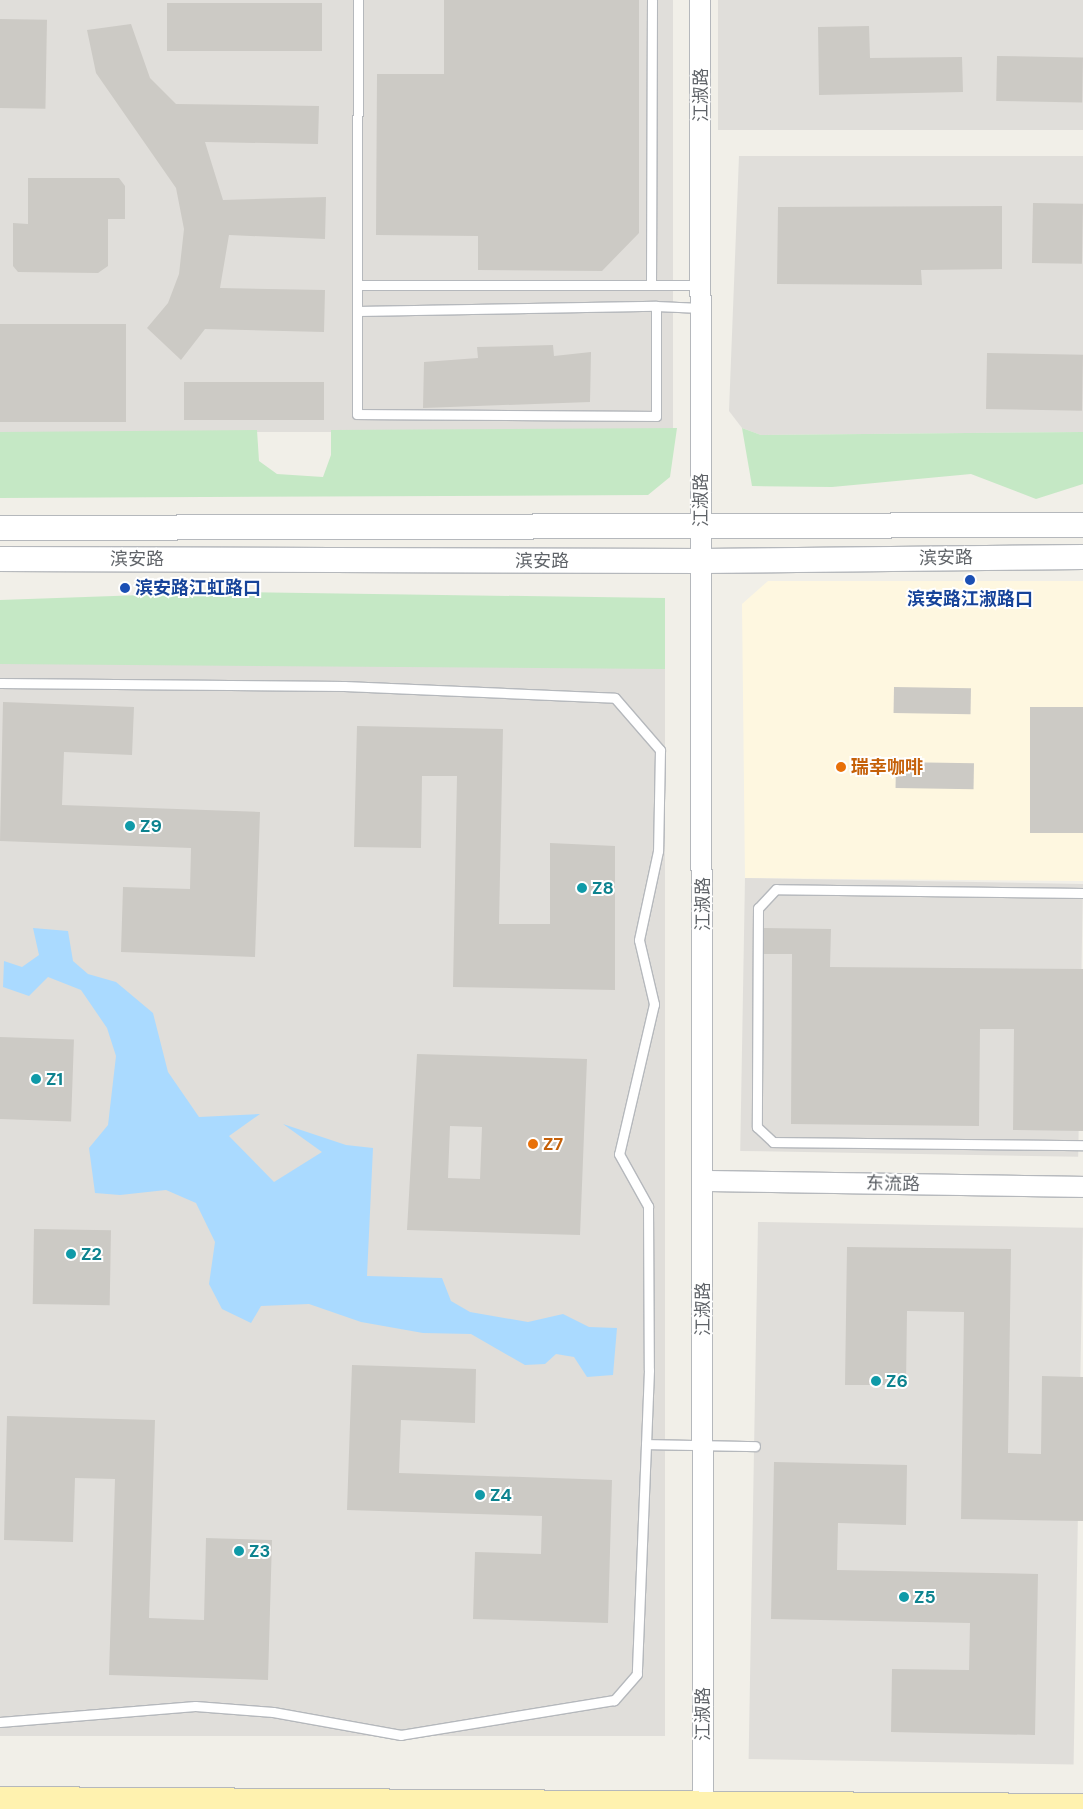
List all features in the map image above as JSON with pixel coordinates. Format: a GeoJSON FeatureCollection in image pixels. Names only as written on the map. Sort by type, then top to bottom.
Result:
{"type":"FeatureCollection","features":[{"type":"Feature","properties":{"kind":"main road","name":"滨安路"},"geometry":{"type":"LineString","coordinates":[[0,528],[1083,525]]}},
{"type":"Feature","properties":{"kind":"main road","name":"滨安路"},"geometry":{"type":"LineString","coordinates":[[0,559],[704,561],[1083,557]]}},
{"type":"Feature","properties":{"kind":"main road"},"geometry":{"type":"LineString","coordinates":[[0,1800],[703,1808],[1083,1808]]}},
{"type":"Feature","properties":{"kind":"street","name":"江淑路"},"geometry":{"type":"LineString","coordinates":[[700,0],[702,285],[700,527],[704,561],[703,1808]]}},
{"type":"Feature","properties":{"kind":"street","name":"东流路"},"geometry":{"type":"LineString","coordinates":[[703,1181],[1083,1187]]}},
{"type":"Feature","properties":{"kind":"lane"},"geometry":{"type":"LineString","coordinates":[[358,0],[358,414],[656,416],[656,306]]}},
{"type":"Feature","properties":{"kind":"lane"},"geometry":{"type":"LineString","coordinates":[[651,286],[652,0]]}},
{"type":"Feature","properties":{"kind":"lane"},"geometry":{"type":"LineString","coordinates":[[358,285],[702,285]]}},
{"type":"Feature","properties":{"kind":"lane"},"geometry":{"type":"LineString","coordinates":[[358,311],[656,306],[702,308]]}},
{"type":"Feature","properties":{"kind":"lane"},"geometry":{"type":"LineString","coordinates":[[0,683],[344,686],[615,698],[660,750],[658,851],[639,940],[654,1004],[619,1154],[648,1206],[646,1444],[637,1674],[614,1700],[401,1735],[273,1712],[195,1706],[0,1722]]}},
{"type":"Feature","properties":{"kind":"lane"},"geometry":{"type":"LineString","coordinates":[[1083,893],[776,889],[758,908],[757,1127],[773,1142],[1083,1145]]}},
{"type":"Feature","properties":{"kind":"lane"},"geometry":{"type":"LineString","coordinates":[[646,1444],[755,1446]]}},
{"type":"Feature","properties":{"kind":"shaded area"},"geometry":{"type":"Polygon","coordinates":[[[0,0],[673,0],[673,432],[0,432],[0,0]]]}},
{"type":"Feature","properties":{"kind":"shaded area"},"geometry":{"type":"Polygon","coordinates":[[[718,0],[1083,0],[1083,130],[718,130],[718,0]]]}},
{"type":"Feature","properties":{"kind":"shaded area"},"geometry":{"type":"Polygon","coordinates":[[[739,156],[1083,156],[1083,432],[761,435],[742,428],[729,411],[739,156]]]}},
{"type":"Feature","properties":{"kind":"shaded area"},"geometry":{"type":"Polygon","coordinates":[[[768,581],[1083,581],[1083,881],[745,878],[742,604],[768,581]]]}},
{"type":"Feature","properties":{"kind":"shaded area"},"geometry":{"type":"Polygon","coordinates":[[[0,664],[665,664],[665,1736],[0,1736],[0,664]]]}},
{"type":"Feature","properties":{"kind":"shaded area"},"geometry":{"type":"Polygon","coordinates":[[[745,878],[1083,884],[1078,1157],[740,1151],[745,878]]]}},
{"type":"Feature","properties":{"kind":"shaded area"},"geometry":{"type":"Polygon","coordinates":[[[758,1222],[1083,1228],[1074,1765],[749,1759],[758,1222]]]}},
{"type":"Feature","properties":{"kind":"green space"},"geometry":{"type":"Polygon","coordinates":[[[677,428],[670,477],[648,495],[0,498],[0,432],[257,430],[259,461],[277,474],[323,477],[331,455],[331,430],[677,428]]]}},
{"type":"Feature","properties":{"kind":"green space"},"geometry":{"type":"Polygon","coordinates":[[[742,428],[761,435],[1083,432],[1083,484],[1036,499],[971,474],[832,487],[752,486],[742,428]]]}},
{"type":"Feature","properties":{"kind":"green space"},"geometry":{"type":"Polygon","coordinates":[[[227,592],[665,598],[665,669],[0,664],[0,600],[227,592]]]}},
{"type":"Feature","properties":{"kind":"water"},"geometry":{"type":"Polygon","coordinates":[[[33,928],[68,931],[73,961],[88,974],[116,982],[153,1013],[168,1072],[199,1117],[260,1114],[229,1136],[274,1182],[322,1152],[283,1124],[346,1145],[373,1148],[367,1276],[442,1278],[451,1301],[470,1312],[528,1322],[563,1314],[589,1327],[617,1328],[613,1375],[587,1377],[574,1357],[556,1354],[545,1364],[525,1365],[471,1334],[423,1333],[361,1322],[309,1304],[261,1306],[251,1323],[222,1309],[209,1284],[215,1242],[196,1203],[166,1190],[120,1195],[95,1193],[89,1148],[108,1125],[116,1056],[107,1028],[81,990],[48,977],[29,996],[3,987],[4,961],[22,967],[39,955],[33,928]]]}},
{"type":"Feature","properties":{"kind":"building"},"geometry":{"type":"Polygon","coordinates":[[[444,0],[639,0],[639,233],[602,271],[478,270],[478,236],[376,235],[377,74],[444,74],[444,0]]]}},
{"type":"Feature","properties":{"kind":"building"},"geometry":{"type":"Polygon","coordinates":[[[167,3],[322,3],[322,51],[167,51],[167,3]]]}},
{"type":"Feature","properties":{"kind":"building"},"geometry":{"type":"Polygon","coordinates":[[[0,19],[47,20],[45,109],[0,108],[0,19]]]}},
{"type":"Feature","properties":{"kind":"building"},"geometry":{"type":"Polygon","coordinates":[[[131,24],[150,78],[176,104],[319,106],[318,144],[205,142],[223,200],[326,197],[325,239],[229,235],[220,288],[325,290],[324,332],[205,329],[181,360],[147,328],[168,303],[179,274],[184,229],[176,188],[96,73],[87,30],[131,24]]]}},
{"type":"Feature","properties":{"kind":"building"},"geometry":{"type":"Polygon","coordinates":[[[869,26],[870,58],[962,57],[963,92],[819,95],[818,27],[869,26]]]}},
{"type":"Feature","properties":{"kind":"building"},"geometry":{"type":"Polygon","coordinates":[[[997,56],[1083,58],[1082,102],[996,101],[997,56]]]}},
{"type":"Feature","properties":{"kind":"building"},"geometry":{"type":"Polygon","coordinates":[[[28,178],[119,178],[125,186],[125,219],[108,219],[108,266],[98,273],[18,272],[13,266],[13,223],[28,224],[28,178]]]}},
{"type":"Feature","properties":{"kind":"building"},"geometry":{"type":"Polygon","coordinates":[[[1033,203],[1083,204],[1082,264],[1032,263],[1033,203]]]}},
{"type":"Feature","properties":{"kind":"building"},"geometry":{"type":"Polygon","coordinates":[[[1002,206],[1002,269],[921,270],[922,285],[777,284],[778,207],[1002,206]]]}},
{"type":"Feature","properties":{"kind":"building"},"geometry":{"type":"Polygon","coordinates":[[[0,324],[126,324],[126,422],[0,422],[0,324]]]}},
{"type":"Feature","properties":{"kind":"building"},"geometry":{"type":"Polygon","coordinates":[[[553,345],[554,356],[591,352],[590,402],[423,408],[424,362],[478,358],[477,347],[553,345]]]}},
{"type":"Feature","properties":{"kind":"building"},"geometry":{"type":"Polygon","coordinates":[[[987,353],[1083,355],[1082,411],[986,409],[987,353]]]}},
{"type":"Feature","properties":{"kind":"building"},"geometry":{"type":"Polygon","coordinates":[[[184,382],[324,382],[324,420],[184,420],[184,382]]]}},
{"type":"Feature","properties":{"kind":"building"},"geometry":{"type":"Polygon","coordinates":[[[894,687],[971,688],[971,714],[894,713],[894,687]]]}},
{"type":"Feature","properties":{"kind":"building","name":"Z9"},"geometry":{"type":"Polygon","coordinates":[[[3,702],[134,707],[132,755],[64,752],[62,805],[260,812],[255,957],[121,952],[123,887],[190,889],[191,848],[0,841],[3,702]]]}},
{"type":"Feature","properties":{"kind":"building"},"geometry":{"type":"Polygon","coordinates":[[[1030,707],[1083,707],[1083,833],[1030,833],[1030,707]]]}},
{"type":"Feature","properties":{"kind":"building","name":"Z8"},"geometry":{"type":"Polygon","coordinates":[[[357,726],[503,729],[499,924],[550,924],[550,843],[615,846],[615,990],[453,987],[457,776],[422,776],[421,848],[354,847],[357,726]]]}},
{"type":"Feature","properties":{"kind":"building"},"geometry":{"type":"Polygon","coordinates":[[[896,762],[974,763],[974,789],[896,788],[896,762]]]}},
{"type":"Feature","properties":{"kind":"building"},"geometry":{"type":"Polygon","coordinates":[[[764,928],[831,929],[830,967],[1083,969],[1083,1131],[1013,1130],[1014,1029],[980,1029],[979,1126],[791,1124],[792,954],[764,954],[764,928]]]}},
{"type":"Feature","properties":{"kind":"building","name":"Z1"},"geometry":{"type":"Polygon","coordinates":[[[0,1037],[74,1040],[71,1122],[0,1119],[0,1037]]]}},
{"type":"Feature","properties":{"kind":"building","name":"Z7"},"geometry":{"type":"Polygon","coordinates":[[[417,1054],[587,1059],[580,1235],[407,1230],[417,1054]],[[450,1126],[448,1178],[480,1179],[482,1127],[450,1126]]]}},
{"type":"Feature","properties":{"kind":"building","name":"Z2"},"geometry":{"type":"Polygon","coordinates":[[[34,1229],[111,1230],[110,1305],[33,1304],[34,1229]]]}},
{"type":"Feature","properties":{"kind":"building","name":"Z6"},"geometry":{"type":"Polygon","coordinates":[[[847,1247],[1011,1249],[1008,1453],[1041,1454],[1042,1376],[1083,1377],[1083,1521],[961,1519],[964,1312],[907,1311],[906,1385],[845,1385],[847,1247]]]}},
{"type":"Feature","properties":{"kind":"building","name":"Z4"},"geometry":{"type":"Polygon","coordinates":[[[352,1365],[476,1369],[475,1423],[401,1420],[399,1473],[612,1480],[608,1623],[473,1619],[475,1552],[541,1554],[542,1516],[347,1510],[352,1365]]]}},
{"type":"Feature","properties":{"kind":"building","name":"Z3"},"geometry":{"type":"Polygon","coordinates":[[[7,1416],[155,1420],[149,1618],[204,1620],[206,1538],[272,1540],[268,1680],[109,1675],[115,1479],[75,1478],[73,1542],[4,1540],[7,1416]]]}},
{"type":"Feature","properties":{"kind":"building","name":"Z5"},"geometry":{"type":"Polygon","coordinates":[[[774,1462],[907,1465],[906,1525],[838,1523],[837,1570],[1038,1574],[1035,1735],[891,1732],[892,1669],[969,1670],[970,1623],[771,1619],[774,1462]]]}},
{"type":"Feature","properties":{"kind":"place","name":"滨安路江淑路口"},"geometry":{"type":"Point","coordinates":[970,580]}},
{"type":"Feature","properties":{"kind":"place","name":"滨安路江虹路口"},"geometry":{"type":"Point","coordinates":[125,588]}},
{"type":"Feature","properties":{"kind":"place","name":"瑞幸咖啡"},"geometry":{"type":"Point","coordinates":[841,767]}},
{"type":"Feature","properties":{"kind":"place","name":"Z9"},"geometry":{"type":"Point","coordinates":[130,826]}},
{"type":"Feature","properties":{"kind":"place","name":"Z8"},"geometry":{"type":"Point","coordinates":[582,888]}},
{"type":"Feature","properties":{"kind":"place","name":"Z1"},"geometry":{"type":"Point","coordinates":[36,1079]}},
{"type":"Feature","properties":{"kind":"place","name":"Z7"},"geometry":{"type":"Point","coordinates":[533,1144]}},
{"type":"Feature","properties":{"kind":"place","name":"Z2"},"geometry":{"type":"Point","coordinates":[71,1254]}},
{"type":"Feature","properties":{"kind":"place","name":"Z6"},"geometry":{"type":"Point","coordinates":[876,1381]}},
{"type":"Feature","properties":{"kind":"place","name":"Z4"},"geometry":{"type":"Point","coordinates":[480,1495]}},
{"type":"Feature","properties":{"kind":"place","name":"Z3"},"geometry":{"type":"Point","coordinates":[239,1551]}},
{"type":"Feature","properties":{"kind":"place","name":"Z5"},"geometry":{"type":"Point","coordinates":[904,1597]}}]}
